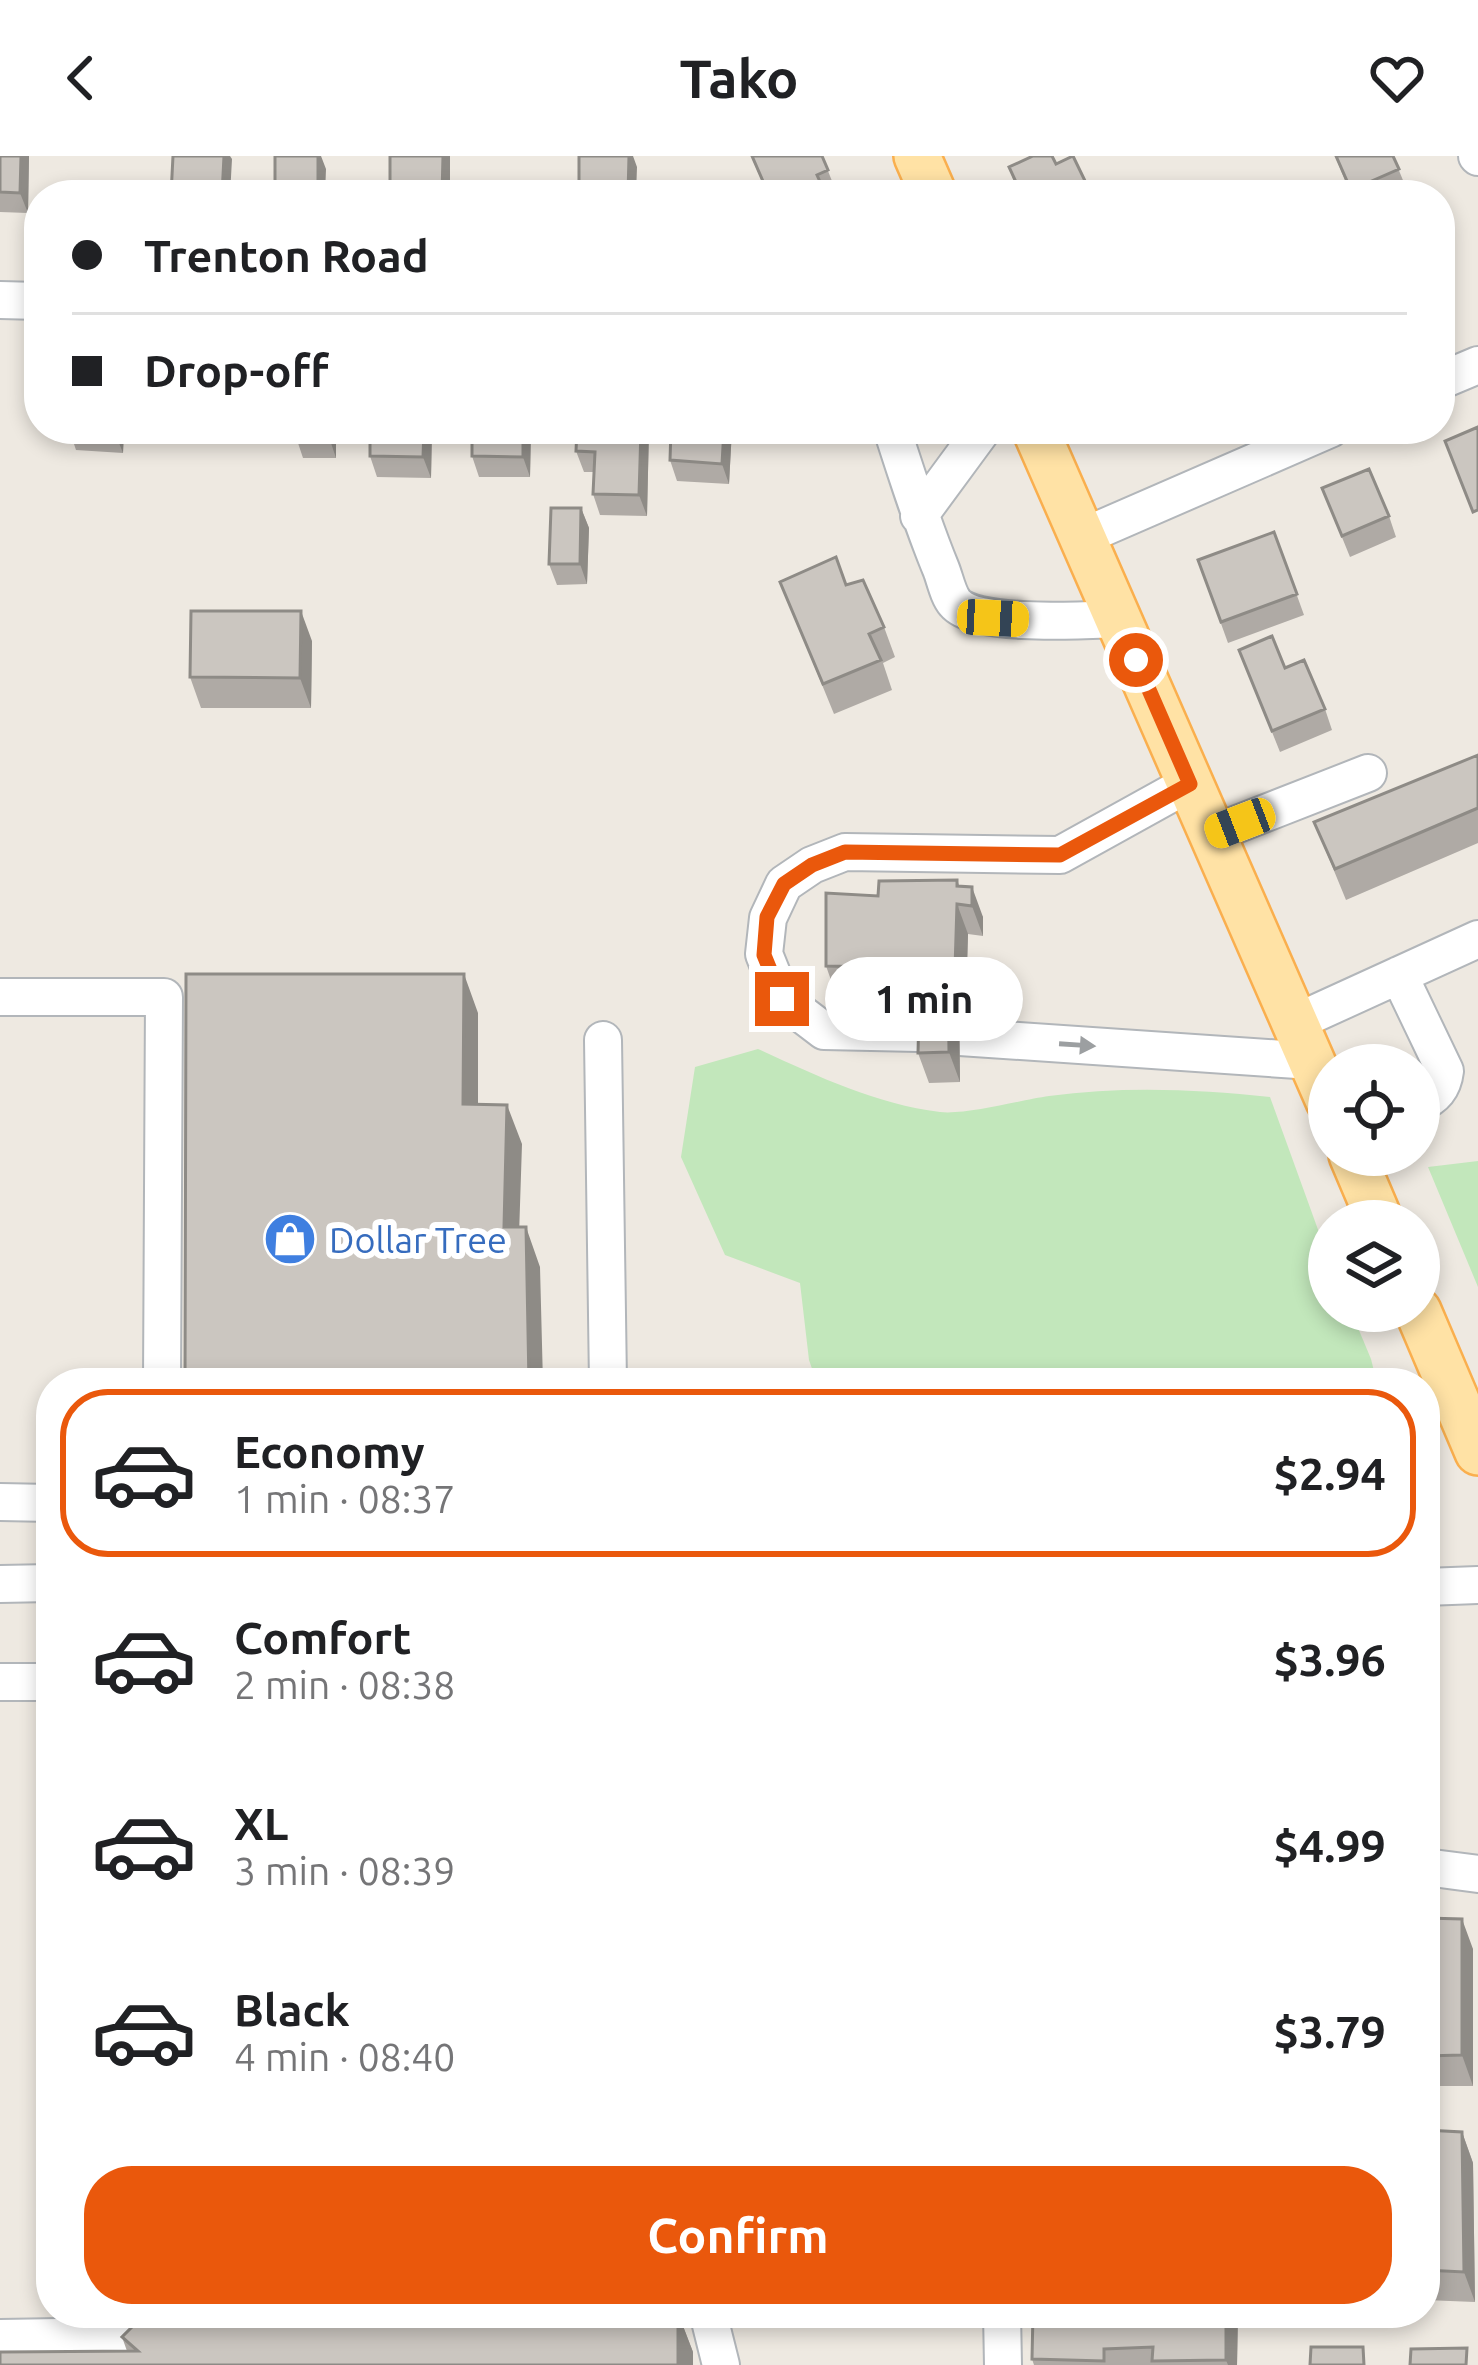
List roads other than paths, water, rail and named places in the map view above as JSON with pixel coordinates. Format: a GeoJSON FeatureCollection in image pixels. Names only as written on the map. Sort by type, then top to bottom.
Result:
{"type":"FeatureCollection","features":[{"type":"Feature","properties":{"kind":"main road"},"geometry":{"type":"LineString","coordinates":[[1042,444],[1308,1053]]}},
{"type":"Feature","properties":{"kind":"main road"},"geometry":{"type":"LineString","coordinates":[[1427,1332],[1478,1452]]}},
{"type":"Feature","properties":{"kind":"street"},"geometry":{"type":"LineString","coordinates":[[897,444],[955,604],[993,618],[1118,619]]}},
{"type":"Feature","properties":{"kind":"street"},"geometry":{"type":"LineString","coordinates":[[920,516],[972,444]]}},
{"type":"Feature","properties":{"kind":"street"},"geometry":{"type":"LineString","coordinates":[[1082,537],[1296,444]]}},
{"type":"Feature","properties":{"kind":"street"},"geometry":{"type":"LineString","coordinates":[[1212,834],[1368,772]]}},
{"type":"Feature","properties":{"kind":"street"},"geometry":{"type":"LineString","coordinates":[[919,1034],[824,1031],[782,999],[764,955],[767,917],[784,884],[812,865],[845,852],[1060,855],[1190,784]]}},
{"type":"Feature","properties":{"kind":"street"},"geometry":{"type":"LineString","coordinates":[[1330,1044],[1399,975],[1478,939]]}},
{"type":"Feature","properties":{"kind":"street"},"geometry":{"type":"LineString","coordinates":[[1399,975],[1431,1044]]}},
{"type":"Feature","properties":{"kind":"street"},"geometry":{"type":"LineString","coordinates":[[0,998],[164,997],[162,1368]]}},
{"type":"Feature","properties":{"kind":"street"},"geometry":{"type":"LineString","coordinates":[[960,1037],[1308,1062]]}},
{"type":"Feature","properties":{"kind":"street"},"geometry":{"type":"LineString","coordinates":[[603,1040],[608,1368]]}},
{"type":"Feature","properties":{"kind":"street"},"geometry":{"type":"LineString","coordinates":[[0,1502],[36,1503]]}},
{"type":"Feature","properties":{"kind":"street"},"geometry":{"type":"LineString","coordinates":[[0,1584],[36,1583]]}},
{"type":"Feature","properties":{"kind":"street"},"geometry":{"type":"LineString","coordinates":[[1440,1586],[1478,1585]]}},
{"type":"Feature","properties":{"kind":"street"},"geometry":{"type":"LineString","coordinates":[[0,1682],[36,1682]]}},
{"type":"Feature","properties":{"kind":"street"},"geometry":{"type":"LineString","coordinates":[[1440,1869],[1478,1874]]}},
{"type":"Feature","properties":{"kind":"street"},"geometry":{"type":"LineString","coordinates":[[0,2338],[118,2336],[138,2328]]}},
{"type":"Feature","properties":{"kind":"street"},"geometry":{"type":"LineString","coordinates":[[712,2328],[721,2365]]}},
{"type":"Feature","properties":{"kind":"street"},"geometry":{"type":"LineString","coordinates":[[1002,2328],[1003,2365]]}},
{"type":"Feature","properties":{"kind":"place","name":"Dollar Tree"},"geometry":{"type":"Point","coordinates":[290,1239]}}]}
